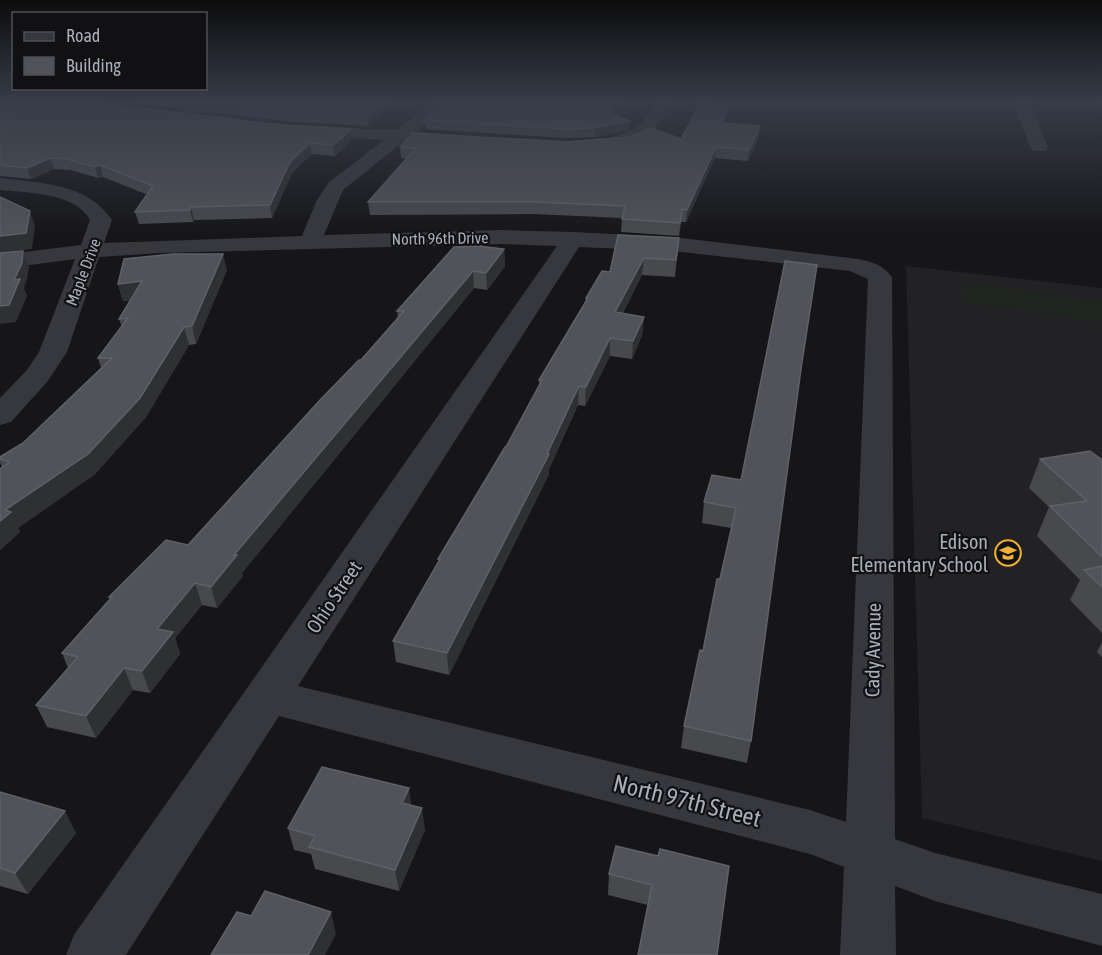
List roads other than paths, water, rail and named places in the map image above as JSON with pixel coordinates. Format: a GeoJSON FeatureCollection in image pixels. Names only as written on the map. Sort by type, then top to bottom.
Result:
{"type":"FeatureCollection","features":[{"type":"Feature","properties":{"kind":"street"},"geometry":{"type":"LineString","coordinates":[[311,241],[326,202],[335,187],[387,146]]}},
{"type":"Feature","properties":{"kind":"street","name":"Maple Drive"},"geometry":{"type":"LineString","coordinates":[[0,184],[66,195],[94,207],[101,220],[53,352],[37,376],[0,416]]}},
{"type":"Feature","properties":{"kind":"street","name":"North 96th Drive"},"geometry":{"type":"LineString","coordinates":[[0,262],[91,251],[160,246],[501,237],[672,244],[839,262],[859,266],[878,274]]}},
{"type":"Feature","properties":{"kind":"street","name":"Ohio Street"},"geometry":{"type":"LineString","coordinates":[[94,955],[573,239]]}},
{"type":"Feature","properties":{"kind":"street","name":"Cady Avenue"},"geometry":{"type":"LineString","coordinates":[[868,955],[880,277],[878,274]]}},
{"type":"Feature","properties":{"kind":"street","name":"North 97th Street"},"geometry":{"type":"LineString","coordinates":[[268,696],[810,831],[936,877],[1102,920]]}},
{"type":"Feature","properties":{"kind":"place","name":"Edison Elementary School"},"geometry":{"type":"Point","coordinates":[1008,553]}}]}
